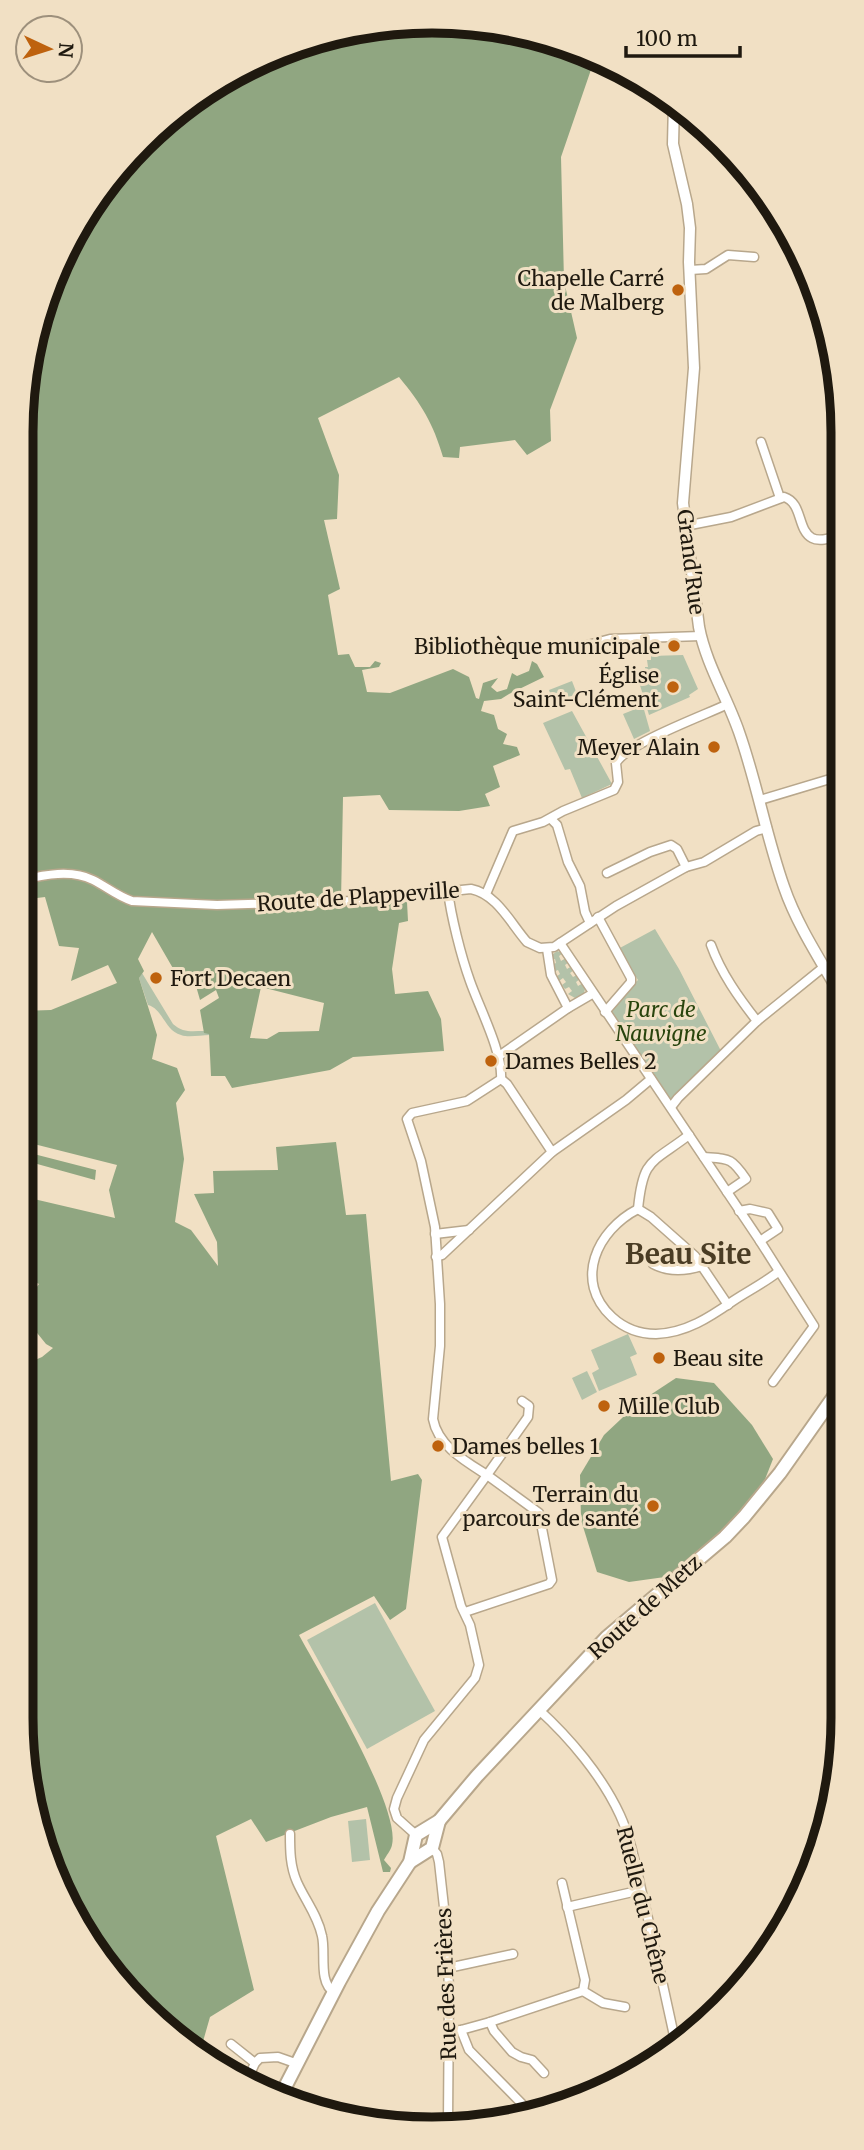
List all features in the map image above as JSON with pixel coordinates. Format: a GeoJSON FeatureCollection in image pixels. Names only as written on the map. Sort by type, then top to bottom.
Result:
{"type":"FeatureCollection","features":[{"type":"Feature","properties":{"kind":"main road","name":"Route de Metz"},"geometry":{"type":"LineString","coordinates":[[424,1842],[477,1776],[607,1637],[744,1517],[779,1474],[831,1401]]}},
{"type":"Feature","properties":{"kind":"main road"},"geometry":{"type":"LineString","coordinates":[[285,2088],[378,1911],[424,1842]]}},
{"type":"Feature","properties":{"kind":"street","name":"Grand'Rue"},"geometry":{"type":"LineString","coordinates":[[674,115],[673,144],[690,220],[694,368],[683,492],[685,526],[700,632],[728,704],[760,800],[790,904],[831,978]]}},
{"type":"Feature","properties":{"kind":"street"},"geometry":{"type":"LineString","coordinates":[[690,270],[706,268],[728,255],[754,257]]}},
{"type":"Feature","properties":{"kind":"street"},"geometry":{"type":"LineString","coordinates":[[761,442],[780,498]]}},
{"type":"Feature","properties":{"kind":"street"},"geometry":{"type":"LineString","coordinates":[[685,526],[731,517],[780,498],[787,498],[792,501],[812,538],[831,537]]}},
{"type":"Feature","properties":{"kind":"street"},"geometry":{"type":"LineString","coordinates":[[573,649],[610,639],[700,632]]}},
{"type":"Feature","properties":{"kind":"street"},"geometry":{"type":"LineString","coordinates":[[486,894],[513,831],[551,819],[563,811],[614,790],[618,782],[616,763],[621,755],[728,704]]}},
{"type":"Feature","properties":{"kind":"street"},"geometry":{"type":"LineString","coordinates":[[760,800],[831,779]]}},
{"type":"Feature","properties":{"kind":"street"},"geometry":{"type":"LineString","coordinates":[[551,819],[557,825],[568,862],[580,886],[590,923]]}},
{"type":"Feature","properties":{"kind":"street"},"geometry":{"type":"LineString","coordinates":[[568,1008],[551,975],[547,949],[686,867],[704,862],[756,831],[767,828]]}},
{"type":"Feature","properties":{"kind":"street"},"geometry":{"type":"LineString","coordinates":[[607,873],[671,845],[677,849],[686,867]]}},
{"type":"Feature","properties":{"kind":"street","name":"Route de Plappeville"},"geometry":{"type":"LineString","coordinates":[[33,878],[79,875],[89,878],[119,897],[132,901],[217,905],[371,900],[471,889],[486,894],[527,942],[534,947],[547,949]]}},
{"type":"Feature","properties":{"kind":"street"},"geometry":{"type":"LineString","coordinates":[[448,891],[469,978],[499,1056],[501,1079],[552,1152]]}},
{"type":"Feature","properties":{"kind":"street"},"geometry":{"type":"LineString","coordinates":[[598,917],[631,978],[631,982],[605,1012]]}},
{"type":"Feature","properties":{"kind":"street"},"geometry":{"type":"LineString","coordinates":[[560,943],[814,1326],[772,1382]]}},
{"type":"Feature","properties":{"kind":"street"},"geometry":{"type":"LineString","coordinates":[[711,945],[716,959],[757,1021]]}},
{"type":"Feature","properties":{"kind":"street"},"geometry":{"type":"LineString","coordinates":[[671,1107],[757,1021],[824,966]]}},
{"type":"Feature","properties":{"kind":"street"},"geometry":{"type":"LineString","coordinates":[[499,1056],[592,994]]}},
{"type":"Feature","properties":{"kind":"street"},"geometry":{"type":"LineString","coordinates":[[465,1612],[549,1584],[552,1580],[539,1513],[444,1444],[435,1428],[433,1419],[440,1346],[440,1304],[435,1234],[431,1204],[421,1161],[408,1125],[408,1115],[467,1101],[501,1079]]}},
{"type":"Feature","properties":{"kind":"street"},"geometry":{"type":"LineString","coordinates":[[436,1256],[442,1255],[552,1152],[651,1079]]}},
{"type":"Feature","properties":{"kind":"street"},"geometry":{"type":"LineString","coordinates":[[638,1209],[641,1180],[648,1167],[653,1160],[689,1135]]}},
{"type":"Feature","properties":{"kind":"street"},"geometry":{"type":"LineString","coordinates":[[704,1157],[727,1159],[736,1163],[746,1179],[727,1192]]}},
{"type":"Feature","properties":{"kind":"street"},"geometry":{"type":"LineString","coordinates":[[638,1209],[695,1256],[729,1305]]}},
{"type":"Feature","properties":{"kind":"street"},"geometry":{"type":"LineString","coordinates":[[638,1209],[610,1228],[597,1250],[592,1275],[597,1299],[610,1316],[628,1329],[656,1334],[686,1328],[706,1320],[778,1272]]}},
{"type":"Feature","properties":{"kind":"street"},"geometry":{"type":"LineString","coordinates":[[739,1211],[750,1209],[768,1213],[778,1229],[760,1241]]}},
{"type":"Feature","properties":{"kind":"street"},"geometry":{"type":"LineString","coordinates":[[435,1234],[469,1230]]}},
{"type":"Feature","properties":{"kind":"street"},"geometry":{"type":"LineString","coordinates":[[653,1264],[661,1268],[688,1270],[702,1266]]}},
{"type":"Feature","properties":{"kind":"street"},"geometry":{"type":"LineString","coordinates":[[424,1842],[397,1818],[395,1804],[424,1740],[478,1672],[479,1658],[442,1537],[528,1417],[529,1406],[522,1401]]}},
{"type":"Feature","properties":{"kind":"street","name":"Ruelle du Chêne"},"geometry":{"type":"LineString","coordinates":[[538,1709],[592,1770],[620,1814],[627,1832],[651,1930],[674,2035]]}},
{"type":"Feature","properties":{"kind":"street"},"geometry":{"type":"LineString","coordinates":[[290,1833],[290,1857],[296,1880],[321,1931],[325,1982],[329,1990],[334,1992]]}},
{"type":"Feature","properties":{"kind":"street","name":"Rue des Frières"},"geometry":{"type":"LineString","coordinates":[[424,1842],[437,1854],[446,1925],[448,2116]]}},
{"type":"Feature","properties":{"kind":"street"},"geometry":{"type":"LineString","coordinates":[[562,1883],[585,1980],[583,1991]]}},
{"type":"Feature","properties":{"kind":"street"},"geometry":{"type":"LineString","coordinates":[[567,1908],[637,1891]]}},
{"type":"Feature","properties":{"kind":"street"},"geometry":{"type":"LineString","coordinates":[[447,1968],[513,1954]]}},
{"type":"Feature","properties":{"kind":"street"},"geometry":{"type":"LineString","coordinates":[[449,2031],[490,2022],[583,1991],[603,2003],[625,2007]]}},
{"type":"Feature","properties":{"kind":"street"},"geometry":{"type":"LineString","coordinates":[[490,2022],[512,2052],[531,2060],[544,2073]]}},
{"type":"Feature","properties":{"kind":"street"},"geometry":{"type":"LineString","coordinates":[[461,2030],[469,2050],[524,2106]]}},
{"type":"Feature","properties":{"kind":"street"},"geometry":{"type":"LineString","coordinates":[[231,2044],[255,2063]]}},
{"type":"Feature","properties":{"kind":"street"},"geometry":{"type":"LineString","coordinates":[[251,2073],[260,2058],[278,2057],[298,2064]]}},
{"type":"Feature","properties":{"kind":"green space"},"geometry":{"type":"Polygon","coordinates":[[[458,34],[535,47],[592,67],[561,157],[564,281],[577,338],[550,410],[551,441],[527,455],[515,440],[460,447],[459,458],[443,457],[426,415],[399,377],[318,418],[339,475],[337,519],[324,520],[340,589],[328,595],[338,655],[349,654],[355,667],[370,667],[375,661],[381,663],[379,667],[362,670],[367,692],[390,693],[453,669],[469,677],[476,698],[479,699],[483,683],[498,678],[491,687],[497,692],[507,689],[512,673],[517,676],[529,671],[532,661],[537,664],[544,677],[501,699],[484,701],[481,711],[494,715],[498,729],[507,734],[503,744],[517,747],[520,755],[493,766],[500,787],[485,794],[490,806],[459,811],[389,810],[380,795],[343,797],[341,901],[361,904],[407,902],[408,921],[399,923],[392,969],[395,994],[428,991],[441,1019],[444,1051],[353,1057],[330,1070],[232,1088],[225,1076],[211,1076],[209,1034],[204,1033],[200,1010],[219,998],[216,990],[200,1000],[192,972],[178,977],[152,932],[138,959],[144,971],[139,978],[157,1035],[152,1059],[177,1068],[185,1090],[176,1103],[184,1159],[175,1222],[191,1230],[218,1266],[217,1242],[194,1194],[214,1193],[213,1171],[278,1170],[276,1147],[336,1142],[346,1215],[366,1214],[391,1481],[418,1474],[422,1480],[406,1609],[390,1620],[374,1596],[299,1635],[357,1740],[384,1802],[391,1827],[392,1845],[384,1860],[391,1868],[390,1872],[383,1872],[367,1807],[331,1817],[266,1842],[251,1819],[216,1836],[254,1990],[210,2017],[202,2044],[169,2018],[132,1981],[100,1940],[74,1894],[54,1846],[47,1821],[34,1744],[33,1361],[53,1348],[46,1344],[33,1328],[33,1292],[39,1284],[33,1281],[33,1199],[115,1218],[109,1190],[117,1165],[33,1144],[33,1011],[51,1010],[117,983],[108,965],[71,981],[79,948],[59,946],[45,897],[33,898],[34,406],[41,354],[54,304],[73,258],[76,259],[76,252],[100,210],[132,169],[169,132],[210,100],[256,74],[304,54],[380,37],[458,34]],[[261,987],[250,1038],[267,1039],[279,1032],[319,1031],[324,1003],[261,987]]]}},
{"type":"Feature","properties":{"kind":"green space"},"geometry":{"type":"Polygon","coordinates":[[[683,655],[698,689],[689,695],[690,697],[649,715],[636,672],[645,671],[645,667],[648,667],[647,660],[651,660],[651,656],[683,655]]]}},
{"type":"Feature","properties":{"kind":"green space"},"geometry":{"type":"Polygon","coordinates":[[[572,681],[577,694],[553,703],[549,690],[572,681]]]}},
{"type":"Feature","properties":{"kind":"green space"},"geometry":{"type":"Polygon","coordinates":[[[643,706],[650,731],[634,739],[623,714],[643,706]]]}},
{"type":"Feature","properties":{"kind":"green space"},"geometry":{"type":"Polygon","coordinates":[[[572,711],[612,784],[582,798],[570,769],[565,770],[543,723],[572,711]]]}},
{"type":"Feature","properties":{"kind":"green space","name":"Parc de Nauvigne"},"geometry":{"type":"Polygon","coordinates":[[[655,929],[679,969],[722,1053],[673,1101],[669,1100],[612,1014],[618,999],[638,980],[618,949],[655,929]]]}},
{"type":"Feature","properties":{"kind":"green space"},"geometry":{"type":"Polygon","coordinates":[[[557,951],[563,953],[559,956],[561,961],[566,958],[569,962],[565,965],[567,969],[572,966],[574,970],[570,973],[573,977],[577,975],[580,979],[576,982],[578,986],[583,983],[584,993],[575,998],[568,994],[572,991],[569,987],[565,989],[562,985],[566,982],[563,978],[559,981],[556,977],[560,974],[558,970],[553,972],[551,965],[556,963],[555,959],[550,960],[557,951]]]}},
{"type":"Feature","properties":{"kind":"green space"},"geometry":{"type":"Polygon","coordinates":[[[142,973],[173,1024],[184,1030],[204,1031],[210,1035],[184,1036],[171,1029],[157,1011],[148,1005],[139,978],[142,973]]]}},
{"type":"Feature","properties":{"kind":"green space"},"geometry":{"type":"Polygon","coordinates":[[[33,1154],[96,1170],[95,1180],[33,1163],[33,1154]]]}},
{"type":"Feature","properties":{"kind":"green space"},"geometry":{"type":"Polygon","coordinates":[[[628,1334],[637,1354],[630,1357],[637,1375],[599,1391],[592,1373],[599,1369],[591,1350],[628,1334]]]}},
{"type":"Feature","properties":{"kind":"green space"},"geometry":{"type":"Polygon","coordinates":[[[587,1371],[597,1392],[582,1400],[572,1378],[587,1371]]]}},
{"type":"Feature","properties":{"kind":"green space"},"geometry":{"type":"Polygon","coordinates":[[[676,1378],[714,1383],[752,1425],[773,1459],[762,1487],[724,1529],[672,1576],[629,1582],[597,1572],[581,1520],[580,1475],[604,1435],[638,1403],[676,1378]]]}},
{"type":"Feature","properties":{"kind":"green space"},"geometry":{"type":"Polygon","coordinates":[[[375,1603],[435,1711],[367,1749],[307,1640],[375,1603]]]}},
{"type":"Feature","properties":{"kind":"green space"},"geometry":{"type":"Polygon","coordinates":[[[366,1819],[370,1860],[352,1862],[348,1821],[366,1819]]]}},
{"type":"Feature","properties":{"kind":"place","name":"Chapelle Carré de Malberg"},"geometry":{"type":"Point","coordinates":[678,290]}},
{"type":"Feature","properties":{"kind":"place","name":"Bibliothèque municipale"},"geometry":{"type":"Point","coordinates":[674,646]}},
{"type":"Feature","properties":{"kind":"place","name":"Église Saint-Clément"},"geometry":{"type":"Point","coordinates":[673,687]}},
{"type":"Feature","properties":{"kind":"place","name":"Meyer Alain"},"geometry":{"type":"Point","coordinates":[714,747]}},
{"type":"Feature","properties":{"kind":"place","name":"Fort Decaen"},"geometry":{"type":"Point","coordinates":[156,978]}},
{"type":"Feature","properties":{"kind":"place","name":"Dames Belles 2"},"geometry":{"type":"Point","coordinates":[491,1061]}},
{"type":"Feature","properties":{"kind":"place","name":"Beau site"},"geometry":{"type":"Point","coordinates":[659,1358]}},
{"type":"Feature","properties":{"kind":"place","name":"Mille Club"},"geometry":{"type":"Point","coordinates":[604,1406]}},
{"type":"Feature","properties":{"kind":"place","name":"Dames belles 1"},"geometry":{"type":"Point","coordinates":[438,1446]}},
{"type":"Feature","properties":{"kind":"place","name":"Terrain du parcours de santé"},"geometry":{"type":"Point","coordinates":[653,1506]}},
{"type":"Feature","properties":{"kind":"district","name":"Beau Site"},"geometry":{"type":"Point","coordinates":[688,1254]}}]}
